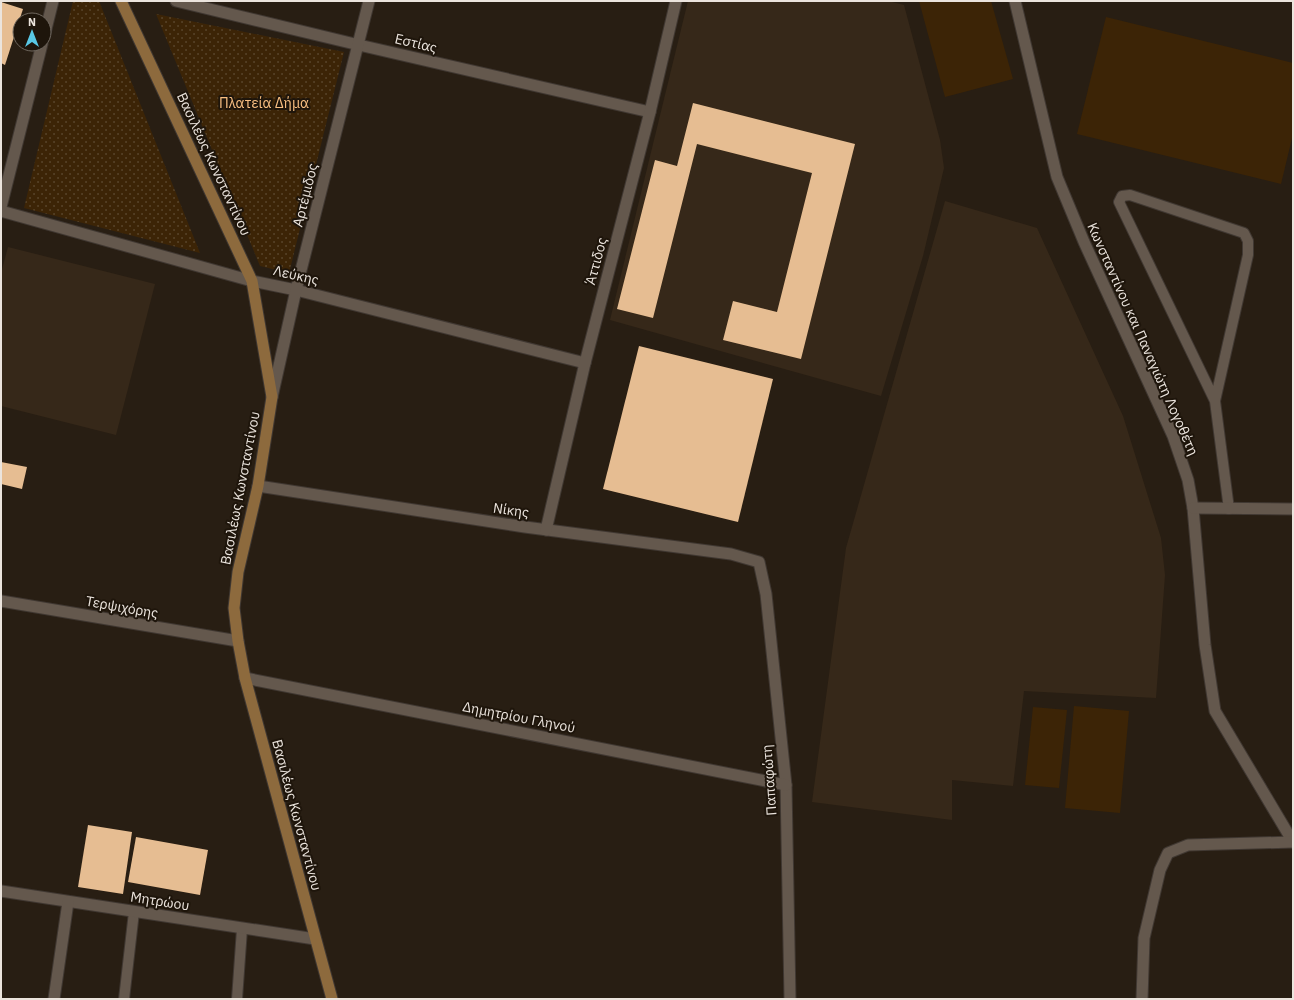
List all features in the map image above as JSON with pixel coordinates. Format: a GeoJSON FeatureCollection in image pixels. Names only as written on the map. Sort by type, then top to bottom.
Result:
{"type":"FeatureCollection","features":[{"type":"Feature","properties":{"kind":"main road","name":"Βασιλέως Κωνσταντίνου"},"geometry":{"type":"LineString","coordinates":[[121,1],[252,280],[272,397],[258,486],[238,572],[234,608],[245,678],[332,999]]}},
{"type":"Feature","properties":{"kind":"street"},"geometry":{"type":"LineString","coordinates":[[50,12],[53,1]]}},
{"type":"Feature","properties":{"kind":"street","name":"Εστίας"},"geometry":{"type":"LineString","coordinates":[[176,1],[650,112]]}},
{"type":"Feature","properties":{"kind":"street","name":"Αρτέμιδος"},"geometry":{"type":"LineString","coordinates":[[272,397],[296,290],[369,1]]}},
{"type":"Feature","properties":{"kind":"street","name":"Άττιδος"},"geometry":{"type":"LineString","coordinates":[[546,530],[585,363],[650,112],[676,1]]}},
{"type":"Feature","properties":{"kind":"street","name":"Κωνσταντίνου και Παναγιώτη Λογοθέτη"},"geometry":{"type":"LineString","coordinates":[[1015,1],[1057,177],[1084,242],[1173,436],[1188,480],[1193,508],[1205,645],[1215,711],[1293,842]]}},
{"type":"Feature","properties":{"kind":"street"},"geometry":{"type":"LineString","coordinates":[[1,207],[40,52]]}},
{"type":"Feature","properties":{"kind":"street","name":"Λεύκης"},"geometry":{"type":"LineString","coordinates":[[1,211],[252,280],[585,363]]}},
{"type":"Feature","properties":{"kind":"street","name":"Νίκης"},"geometry":{"type":"LineString","coordinates":[[258,486],[546,530],[731,554],[759,562]]}},
{"type":"Feature","properties":{"kind":"street"},"geometry":{"type":"LineString","coordinates":[[1193,508],[1293,509]]}},
{"type":"Feature","properties":{"kind":"street","name":"Παπαφώτη"},"geometry":{"type":"LineString","coordinates":[[759,562],[766,594],[786,785],[790,999]]}},
{"type":"Feature","properties":{"kind":"street","name":"Τερψιχόρης"},"geometry":{"type":"LineString","coordinates":[[1,602],[238,641]]}},
{"type":"Feature","properties":{"kind":"street","name":"Δημητρίου Γληνού"},"geometry":{"type":"LineString","coordinates":[[245,678],[786,785]]}},
{"type":"Feature","properties":{"kind":"street"},"geometry":{"type":"LineString","coordinates":[[1142,999],[1144,938],[1160,870],[1168,852],[1188,845],[1293,842]]}},
{"type":"Feature","properties":{"kind":"street","name":"Μητρώου"},"geometry":{"type":"LineString","coordinates":[[1,891],[315,940]]}},
{"type":"Feature","properties":{"kind":"street"},"geometry":{"type":"LineString","coordinates":[[54,999],[68,902]]}},
{"type":"Feature","properties":{"kind":"lane"},"geometry":{"type":"LineString","coordinates":[[1215,401],[1248,254],[1248,241],[1244,233],[1130,195],[1122,196],[1120,202],[1215,401],[1229,509]]}},
{"type":"Feature","properties":{"kind":"lane"},"geometry":{"type":"LineString","coordinates":[[124,999],[134,912]]}},
{"type":"Feature","properties":{"kind":"lane"},"geometry":{"type":"LineString","coordinates":[[237,999],[242,929]]}},
{"type":"Feature","properties":{"kind":"shaded area"},"geometry":{"type":"Polygon","coordinates":[[[688,1],[888,1],[904,5],[940,140],[944,168],[923,256],[881,396],[610,320],[688,1]]]}},
{"type":"Feature","properties":{"kind":"shaded area"},"geometry":{"type":"Polygon","coordinates":[[[945,201],[1037,228],[1123,416],[1161,538],[1165,575],[1156,698],[1024,691],[1013,786],[952,780],[952,820],[812,802],[846,548],[945,201]]]}},
{"type":"Feature","properties":{"kind":"shaded area"},"geometry":{"type":"Polygon","coordinates":[[[8,247],[155,284],[116,435],[1,406],[1,273],[8,247]]]}},
{"type":"Feature","properties":{"kind":"green space"},"geometry":{"type":"Polygon","coordinates":[[[73,1],[99,1],[200,253],[24,208],[73,1]]]}},
{"type":"Feature","properties":{"kind":"green space"},"geometry":{"type":"Polygon","coordinates":[[[919,1],[991,1],[1013,79],[945,97],[919,1]]]}},
{"type":"Feature","properties":{"kind":"green space","name":"Πλατεία Δήμα"},"geometry":{"type":"Polygon","coordinates":[[[156,14],[344,52],[289,273],[260,266],[156,14]]]}},
{"type":"Feature","properties":{"kind":"green space"},"geometry":{"type":"Polygon","coordinates":[[[1106,17],[1293,63],[1293,134],[1281,184],[1077,134],[1106,17]]]}},
{"type":"Feature","properties":{"kind":"green space"},"geometry":{"type":"Polygon","coordinates":[[[1074,706],[1129,711],[1120,813],[1065,808],[1074,706]]]}},
{"type":"Feature","properties":{"kind":"green space"},"geometry":{"type":"Polygon","coordinates":[[[1033,707],[1067,710],[1059,788],[1025,785],[1033,707]]]}},
{"type":"Feature","properties":{"kind":"building"},"geometry":{"type":"Polygon","coordinates":[[[1,2],[23,9],[22,12],[12,12],[12,43],[5,65],[1,63],[1,2]]]}},
{"type":"Feature","properties":{"kind":"building"},"geometry":{"type":"Polygon","coordinates":[[[693,103],[855,144],[801,359],[723,340],[733,301],[777,312],[812,173],[697,144],[653,318],[617,309],[655,160],[677,166],[693,103]]]}},
{"type":"Feature","properties":{"kind":"building"},"geometry":{"type":"Polygon","coordinates":[[[639,346],[773,379],[738,522],[603,489],[639,346]]]}},
{"type":"Feature","properties":{"kind":"building"},"geometry":{"type":"Polygon","coordinates":[[[1,462],[27,467],[22,489],[1,484],[1,462]]]}},
{"type":"Feature","properties":{"kind":"building"},"geometry":{"type":"Polygon","coordinates":[[[88,825],[132,832],[123,894],[78,887],[88,825]]]}},
{"type":"Feature","properties":{"kind":"building"},"geometry":{"type":"Polygon","coordinates":[[[136,837],[208,850],[200,895],[128,882],[136,837]]]}}]}
